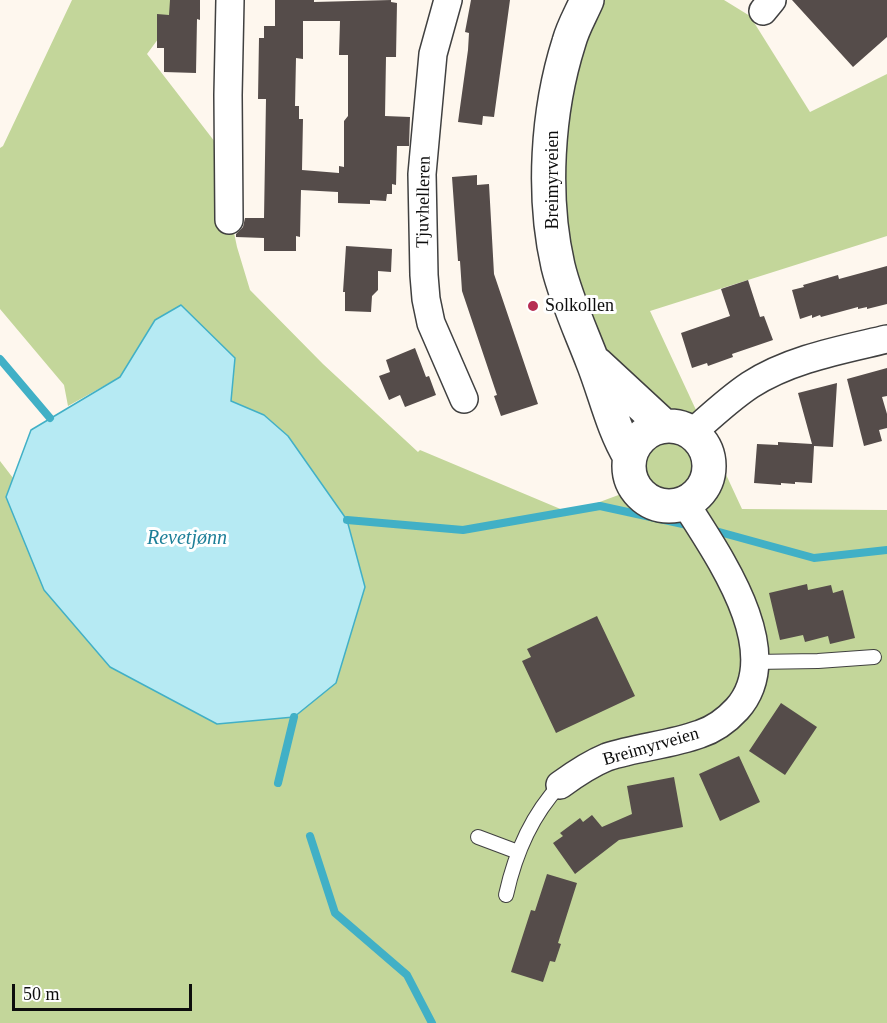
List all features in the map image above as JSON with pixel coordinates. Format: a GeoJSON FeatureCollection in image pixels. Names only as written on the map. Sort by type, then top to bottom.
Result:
{"type":"FeatureCollection","features":[{"type":"Feature","properties":{"kind":"street"},"geometry":{"type":"LineString","coordinates":[[229,220],[230,0]]}},
{"type":"Feature","properties":{"kind":"street","name":"Tjuvhelleren"},"geometry":{"type":"LineString","coordinates":[[448,0],[433,54],[423,163],[424,275],[431,322],[464,399]]}},
{"type":"Feature","properties":{"kind":"street","name":"Breimyrveien"},"geometry":{"type":"LineString","coordinates":[[587,0],[569,40],[560,74],[554,112],[549,198],[552,237],[558,268],[570,308],[620,439],[630,457]]}},
{"type":"Feature","properties":{"kind":"street"},"geometry":{"type":"LineString","coordinates":[[678,430],[779,370],[804,360],[887,339]]}},
{"type":"Feature","properties":{"kind":"street","name":"Breimyrveien"},"geometry":{"type":"LineString","coordinates":[[591,358],[678,430]]}},
{"type":"Feature","properties":{"kind":"street"},"geometry":{"type":"LineString","coordinates":[[652,429],[678,430],[702,442],[710,464],[708,476],[704,488],[696,497],[673,506],[661,505],[644,496],[633,482],[629,470],[630,457],[634,446],[652,429]]}},
{"type":"Feature","properties":{"kind":"street","name":"Breimyrveien"},"geometry":{"type":"LineString","coordinates":[[560,785],[584,768],[606,758],[684,739],[715,728],[726,721],[747,694],[754,673],[752,634],[732,581],[685,503]]}},
{"type":"Feature","properties":{"kind":"lane"},"geometry":{"type":"LineString","coordinates":[[754,662],[874,657]]}},
{"type":"Feature","properties":{"kind":"lane","name":"Breimyrveien"},"geometry":{"type":"LineString","coordinates":[[506,895],[518,852],[540,810],[560,785]]}},
{"type":"Feature","properties":{"kind":"lane"},"geometry":{"type":"LineString","coordinates":[[478,837],[518,852]]}},
{"type":"Feature","properties":{"kind":"green space"},"geometry":{"type":"Polygon","coordinates":[[[72,0],[187,0],[147,54],[215,142],[237,247],[250,290],[323,364],[418,452],[420,450],[570,513],[632,490],[600,371],[547,207],[586,0],[724,0],[750,16],[810,112],[887,74],[887,236],[650,311],[742,509],[887,510],[887,1023],[0,1023],[0,461],[13,478],[6,497],[365,587],[347,520],[288,436],[264,415],[231,401],[155,320],[120,377],[68,406],[64,385],[0,309],[0,148],[3,146],[72,0]]]}},
{"type":"Feature","properties":{"kind":"water","name":"Revetjønn"},"geometry":{"type":"Polygon","coordinates":[[[181,305],[235,358],[231,401],[264,415],[288,436],[347,520],[365,587],[336,683],[294,717],[217,724],[110,667],[44,590],[6,497],[31,430],[120,377],[155,320],[181,305]]]}},
{"type":"Feature","properties":{"kind":"building"},"geometry":{"type":"Polygon","coordinates":[[[170,0],[200,0],[200,20],[197,19],[196,73],[164,72],[164,48],[157,48],[157,14],[169,15],[170,0]]]}},
{"type":"Feature","properties":{"kind":"building"},"geometry":{"type":"Polygon","coordinates":[[[275,0],[314,0],[314,2],[391,0],[397,3],[396,57],[386,57],[385,116],[410,117],[409,146],[397,146],[396,185],[392,184],[392,194],[387,194],[386,201],[370,200],[370,204],[338,203],[338,192],[301,190],[300,237],[296,236],[296,251],[264,251],[264,238],[236,237],[243,227],[245,218],[264,218],[266,99],[258,99],[259,38],[264,38],[264,26],[275,26],[275,0]],[[303,21],[303,59],[296,58],[295,106],[299,106],[299,119],[303,119],[302,170],[339,173],[339,166],[344,167],[344,121],[348,116],[348,55],[339,55],[340,21],[303,21]]]}},
{"type":"Feature","properties":{"kind":"building"},"geometry":{"type":"Polygon","coordinates":[[[471,0],[510,0],[494,117],[483,116],[482,125],[458,122],[468,50],[469,33],[465,32],[471,0]]]}},
{"type":"Feature","properties":{"kind":"building"},"geometry":{"type":"Polygon","coordinates":[[[792,0],[887,0],[887,37],[853,67],[792,0]]]}},
{"type":"Feature","properties":{"kind":"building"},"geometry":{"type":"Polygon","coordinates":[[[477,175],[477,185],[489,184],[494,274],[538,404],[501,416],[494,396],[497,395],[462,291],[460,261],[458,261],[452,177],[477,175]]]}},
{"type":"Feature","properties":{"kind":"building"},"geometry":{"type":"Polygon","coordinates":[[[346,246],[392,249],[391,272],[378,271],[378,290],[372,296],[371,312],[345,311],[345,292],[343,292],[346,246]]]}},
{"type":"Feature","properties":{"kind":"building"},"geometry":{"type":"Polygon","coordinates":[[[887,266],[887,304],[867,309],[867,307],[858,309],[858,307],[821,317],[820,315],[812,318],[812,315],[800,319],[792,290],[838,275],[839,279],[887,266]]]}},
{"type":"Feature","properties":{"kind":"building"},"geometry":{"type":"Polygon","coordinates":[[[748,280],[760,317],[764,316],[773,340],[732,354],[733,357],[708,366],[707,363],[692,368],[681,333],[730,316],[721,289],[748,280]]]}},
{"type":"Feature","properties":{"kind":"building"},"geometry":{"type":"Polygon","coordinates":[[[415,348],[436,395],[405,407],[400,395],[389,400],[379,376],[390,372],[386,360],[415,348]]]}},
{"type":"Feature","properties":{"kind":"building"},"geometry":{"type":"Polygon","coordinates":[[[887,368],[887,396],[882,397],[887,414],[887,428],[879,430],[882,441],[864,446],[847,379],[887,368]]]}},
{"type":"Feature","properties":{"kind":"building"},"geometry":{"type":"Polygon","coordinates":[[[837,383],[833,447],[814,446],[812,483],[795,482],[795,484],[781,483],[781,485],[754,483],[757,444],[778,445],[778,442],[812,444],[798,393],[837,383]]]}},
{"type":"Feature","properties":{"kind":"building"},"geometry":{"type":"Polygon","coordinates":[[[807,584],[808,590],[831,585],[833,593],[843,590],[855,638],[830,644],[828,636],[805,642],[803,635],[780,640],[769,593],[807,584]]]}},
{"type":"Feature","properties":{"kind":"building"},"geometry":{"type":"Polygon","coordinates":[[[597,616],[635,696],[556,733],[522,661],[531,657],[527,649],[597,616]]]}},
{"type":"Feature","properties":{"kind":"building"},"geometry":{"type":"Polygon","coordinates":[[[781,703],[817,727],[785,775],[749,751],[781,703]]]}},
{"type":"Feature","properties":{"kind":"building"},"geometry":{"type":"Polygon","coordinates":[[[739,756],[760,802],[720,821],[699,774],[739,756]]]}},
{"type":"Feature","properties":{"kind":"building"},"geometry":{"type":"Polygon","coordinates":[[[674,777],[683,827],[619,840],[575,874],[553,843],[563,836],[560,833],[580,818],[583,822],[592,815],[602,827],[632,814],[627,786],[674,777]]]}},
{"type":"Feature","properties":{"kind":"building"},"geometry":{"type":"Polygon","coordinates":[[[547,874],[577,883],[558,943],[561,944],[555,962],[550,961],[543,982],[511,972],[531,910],[535,911],[547,874]]]}},
{"type":"Feature","properties":{"kind":"waterway"},"geometry":{"type":"LineString","coordinates":[[0,359],[50,418]]}},
{"type":"Feature","properties":{"kind":"waterway"},"geometry":{"type":"LineString","coordinates":[[347,520],[463,530],[600,506],[692,526]]}},
{"type":"Feature","properties":{"kind":"waterway"},"geometry":{"type":"LineString","coordinates":[[712,530],[814,558],[887,550]]}},
{"type":"Feature","properties":{"kind":"waterway"},"geometry":{"type":"LineString","coordinates":[[278,783],[294,717]]}},
{"type":"Feature","properties":{"kind":"waterway"},"geometry":{"type":"LineString","coordinates":[[310,836],[335,913],[407,975],[432,1023]]}},
{"type":"Feature","properties":{"kind":"place","name":"Solkollen"},"geometry":{"type":"Point","coordinates":[533,306]}}]}
